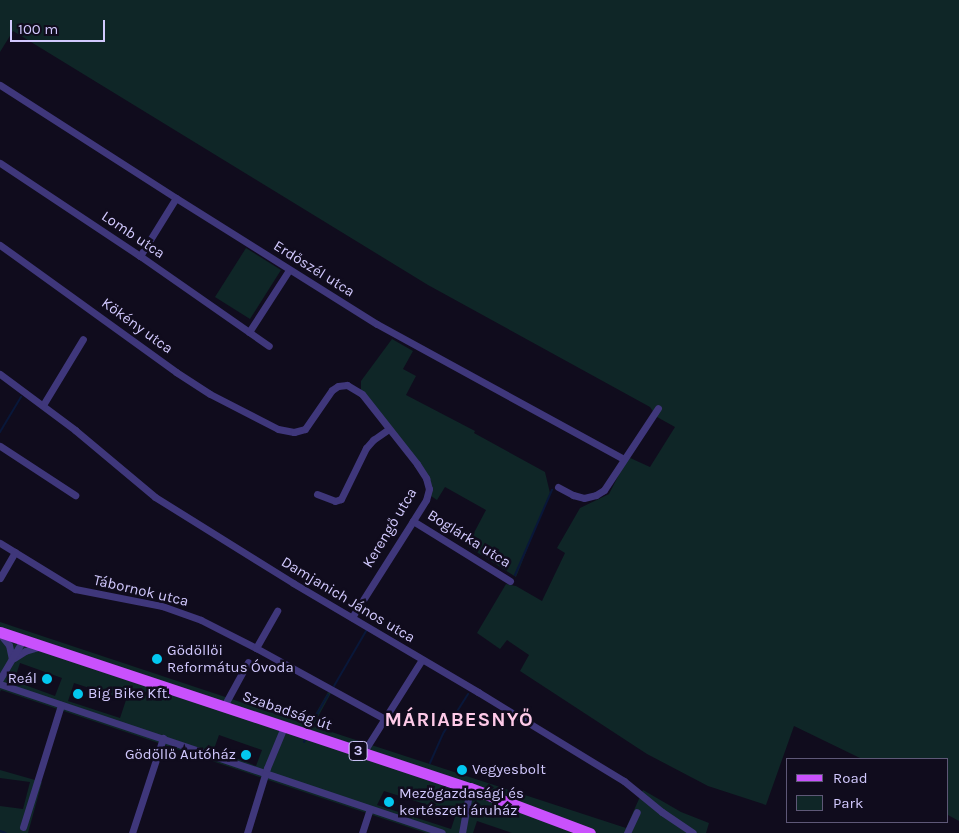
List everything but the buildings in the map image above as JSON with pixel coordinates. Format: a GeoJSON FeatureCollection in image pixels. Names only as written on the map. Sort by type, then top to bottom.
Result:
{"type":"FeatureCollection","features":[{"type":"Feature","properties":{"kind":"main road","name":"Szabadság út"},"geometry":{"type":"LineString","coordinates":[[0,633],[470,788],[590,833]]}},
{"type":"Feature","properties":{"kind":"street","name":"Erdőszél utca"},"geometry":{"type":"LineString","coordinates":[[0,85],[289,270],[408,342],[624,459]]}},
{"type":"Feature","properties":{"kind":"street","name":"Lomb utca"},"geometry":{"type":"LineString","coordinates":[[0,163],[140,256],[269,346]]}},
{"type":"Feature","properties":{"kind":"street"},"geometry":{"type":"LineString","coordinates":[[140,256],[176,198]]}},
{"type":"Feature","properties":{"kind":"street","name":"Kökény utca"},"geometry":{"type":"LineString","coordinates":[[0,245],[183,377],[210,394],[263,421]]}},
{"type":"Feature","properties":{"kind":"street"},"geometry":{"type":"LineString","coordinates":[[249,332],[289,270]]}},
{"type":"Feature","properties":{"kind":"street"},"geometry":{"type":"LineString","coordinates":[[42,405],[82,339]]}},
{"type":"Feature","properties":{"kind":"street","name":"Damjanich János utca"},"geometry":{"type":"LineString","coordinates":[[0,374],[42,405],[155,497],[292,584],[352,617],[421,661],[478,692],[624,781],[662,812],[693,833]]}},
{"type":"Feature","properties":{"kind":"street","name":"Kerengő utca"},"geometry":{"type":"LineString","coordinates":[[263,421],[283,431],[300,432],[310,424],[332,390],[344,384],[362,394],[417,464],[428,484],[428,495],[352,617]]}},
{"type":"Feature","properties":{"kind":"street"},"geometry":{"type":"LineString","coordinates":[[558,487],[577,497],[596,495],[607,488],[658,408]]}},
{"type":"Feature","properties":{"kind":"street"},"geometry":{"type":"LineString","coordinates":[[317,494],[335,501],[341,499],[366,448],[389,429]]}},
{"type":"Feature","properties":{"kind":"street"},"geometry":{"type":"LineString","coordinates":[[0,446],[75,495]]}},
{"type":"Feature","properties":{"kind":"street","name":"Boglárka utca"},"geometry":{"type":"LineString","coordinates":[[413,521],[510,581]]}},
{"type":"Feature","properties":{"kind":"street","name":"Tábornok utca"},"geometry":{"type":"LineString","coordinates":[[0,542],[75,590],[175,610],[256,648],[385,719]]}},
{"type":"Feature","properties":{"kind":"street"},"geometry":{"type":"LineString","coordinates":[[0,578],[14,552]]}},
{"type":"Feature","properties":{"kind":"street"},"geometry":{"type":"LineString","coordinates":[[256,648],[277,611]]}},
{"type":"Feature","properties":{"kind":"street"},"geometry":{"type":"LineString","coordinates":[[0,633],[9,645],[12,659]]}},
{"type":"Feature","properties":{"kind":"street"},"geometry":{"type":"LineString","coordinates":[[0,679],[23,640]]}},
{"type":"Feature","properties":{"kind":"street"},"geometry":{"type":"LineString","coordinates":[[12,659],[25,651],[41,646]]}},
{"type":"Feature","properties":{"kind":"street"},"geometry":{"type":"LineString","coordinates":[[363,753],[421,661]]}},
{"type":"Feature","properties":{"kind":"street"},"geometry":{"type":"LineString","coordinates":[[224,706],[248,662]]}},
{"type":"Feature","properties":{"kind":"street"},"geometry":{"type":"LineString","coordinates":[[0,684],[442,833]]}},
{"type":"Feature","properties":{"kind":"street"},"geometry":{"type":"LineString","coordinates":[[23,827],[61,706]]}},
{"type":"Feature","properties":{"kind":"street"},"geometry":{"type":"LineString","coordinates":[[247,833],[266,773],[284,727]]}},
{"type":"Feature","properties":{"kind":"street"},"geometry":{"type":"LineString","coordinates":[[132,833],[162,738]]}},
{"type":"Feature","properties":{"kind":"street"},"geometry":{"type":"LineString","coordinates":[[462,833],[470,788]]}},
{"type":"Feature","properties":{"kind":"street"},"geometry":{"type":"LineString","coordinates":[[362,833],[370,809]]}},
{"type":"Feature","properties":{"kind":"street"},"geometry":{"type":"LineString","coordinates":[[627,833],[637,812]]}},
{"type":"Feature","properties":{"kind":"green space"},"geometry":{"type":"Polygon","coordinates":[[[0,0],[959,0],[959,821],[949,816],[949,758],[860,758],[794,726],[766,805],[708,786],[647,754],[520,671],[529,655],[507,640],[500,649],[477,633],[506,584],[516,586],[542,601],[565,553],[557,548],[580,508],[609,494],[628,457],[650,467],[675,427],[657,417],[650,407],[428,285],[13,31],[0,52],[0,0]]]}},
{"type":"Feature","properties":{"kind":"green space"},"geometry":{"type":"Polygon","coordinates":[[[246,248],[281,270],[250,319],[215,297],[246,248]]]}},
{"type":"Feature","properties":{"kind":"green space"},"geometry":{"type":"Polygon","coordinates":[[[392,339],[413,351],[403,369],[416,376],[406,395],[475,431],[474,433],[545,472],[550,493],[516,577],[467,546],[486,510],[445,487],[437,500],[431,496],[428,476],[361,391],[361,381],[392,339]]]}},
{"type":"Feature","properties":{"kind":"green space"},"geometry":{"type":"Polygon","coordinates":[[[0,622],[309,725],[328,692],[331,693],[313,726],[626,828],[643,790],[681,812],[709,823],[706,833],[512,833],[477,821],[473,833],[426,833],[1,690],[0,692],[0,622]],[[20,663],[14,681],[55,696],[62,678],[20,663]],[[74,683],[68,701],[120,718],[126,700],[74,683]],[[219,735],[214,749],[256,766],[262,750],[219,735]],[[384,791],[377,805],[451,829],[456,814],[384,791]]]}},
{"type":"Feature","properties":{"kind":"green space"},"geometry":{"type":"Polygon","coordinates":[[[0,770],[42,782],[28,833],[0,833],[0,806],[23,809],[30,782],[0,778],[0,770]]]}},
{"type":"Feature","properties":{"kind":"waterway"},"geometry":{"type":"LineString","coordinates":[[0,432],[21,397]]}},
{"type":"Feature","properties":{"kind":"waterway"},"geometry":{"type":"LineString","coordinates":[[515,575],[552,490]]}},
{"type":"Feature","properties":{"kind":"waterway"},"geometry":{"type":"LineString","coordinates":[[334,686],[366,631]]}},
{"type":"Feature","properties":{"kind":"waterway"},"geometry":{"type":"LineString","coordinates":[[430,763],[444,732],[468,694]]}},
{"type":"Feature","properties":{"kind":"waterway"},"geometry":{"type":"LineString","coordinates":[[310,726],[328,695]]}},
{"type":"Feature","properties":{"kind":"waterway"},"geometry":{"type":"LineString","coordinates":[[0,831],[6,833]]}},
{"type":"Feature","properties":{"kind":"place","name":"Gödöllői Református Óvoda"},"geometry":{"type":"Point","coordinates":[157,659]}},
{"type":"Feature","properties":{"kind":"place","name":"Reál"},"geometry":{"type":"Point","coordinates":[47,679]}},
{"type":"Feature","properties":{"kind":"place","name":"Big Bike Kft."},"geometry":{"type":"Point","coordinates":[78,694]}},
{"type":"Feature","properties":{"kind":"place","name":"Gödöllő Autóház"},"geometry":{"type":"Point","coordinates":[246,755]}},
{"type":"Feature","properties":{"kind":"place","name":"Vegyesbolt"},"geometry":{"type":"Point","coordinates":[462,770]}},
{"type":"Feature","properties":{"kind":"place","name":"Mezőgazdasági és kertészeti áruház"},"geometry":{"type":"Point","coordinates":[389,802]}},
{"type":"Feature","properties":{"kind":"district","name":"MÁRIABESNYŐ"},"geometry":{"type":"Point","coordinates":[459,719]}}]}
